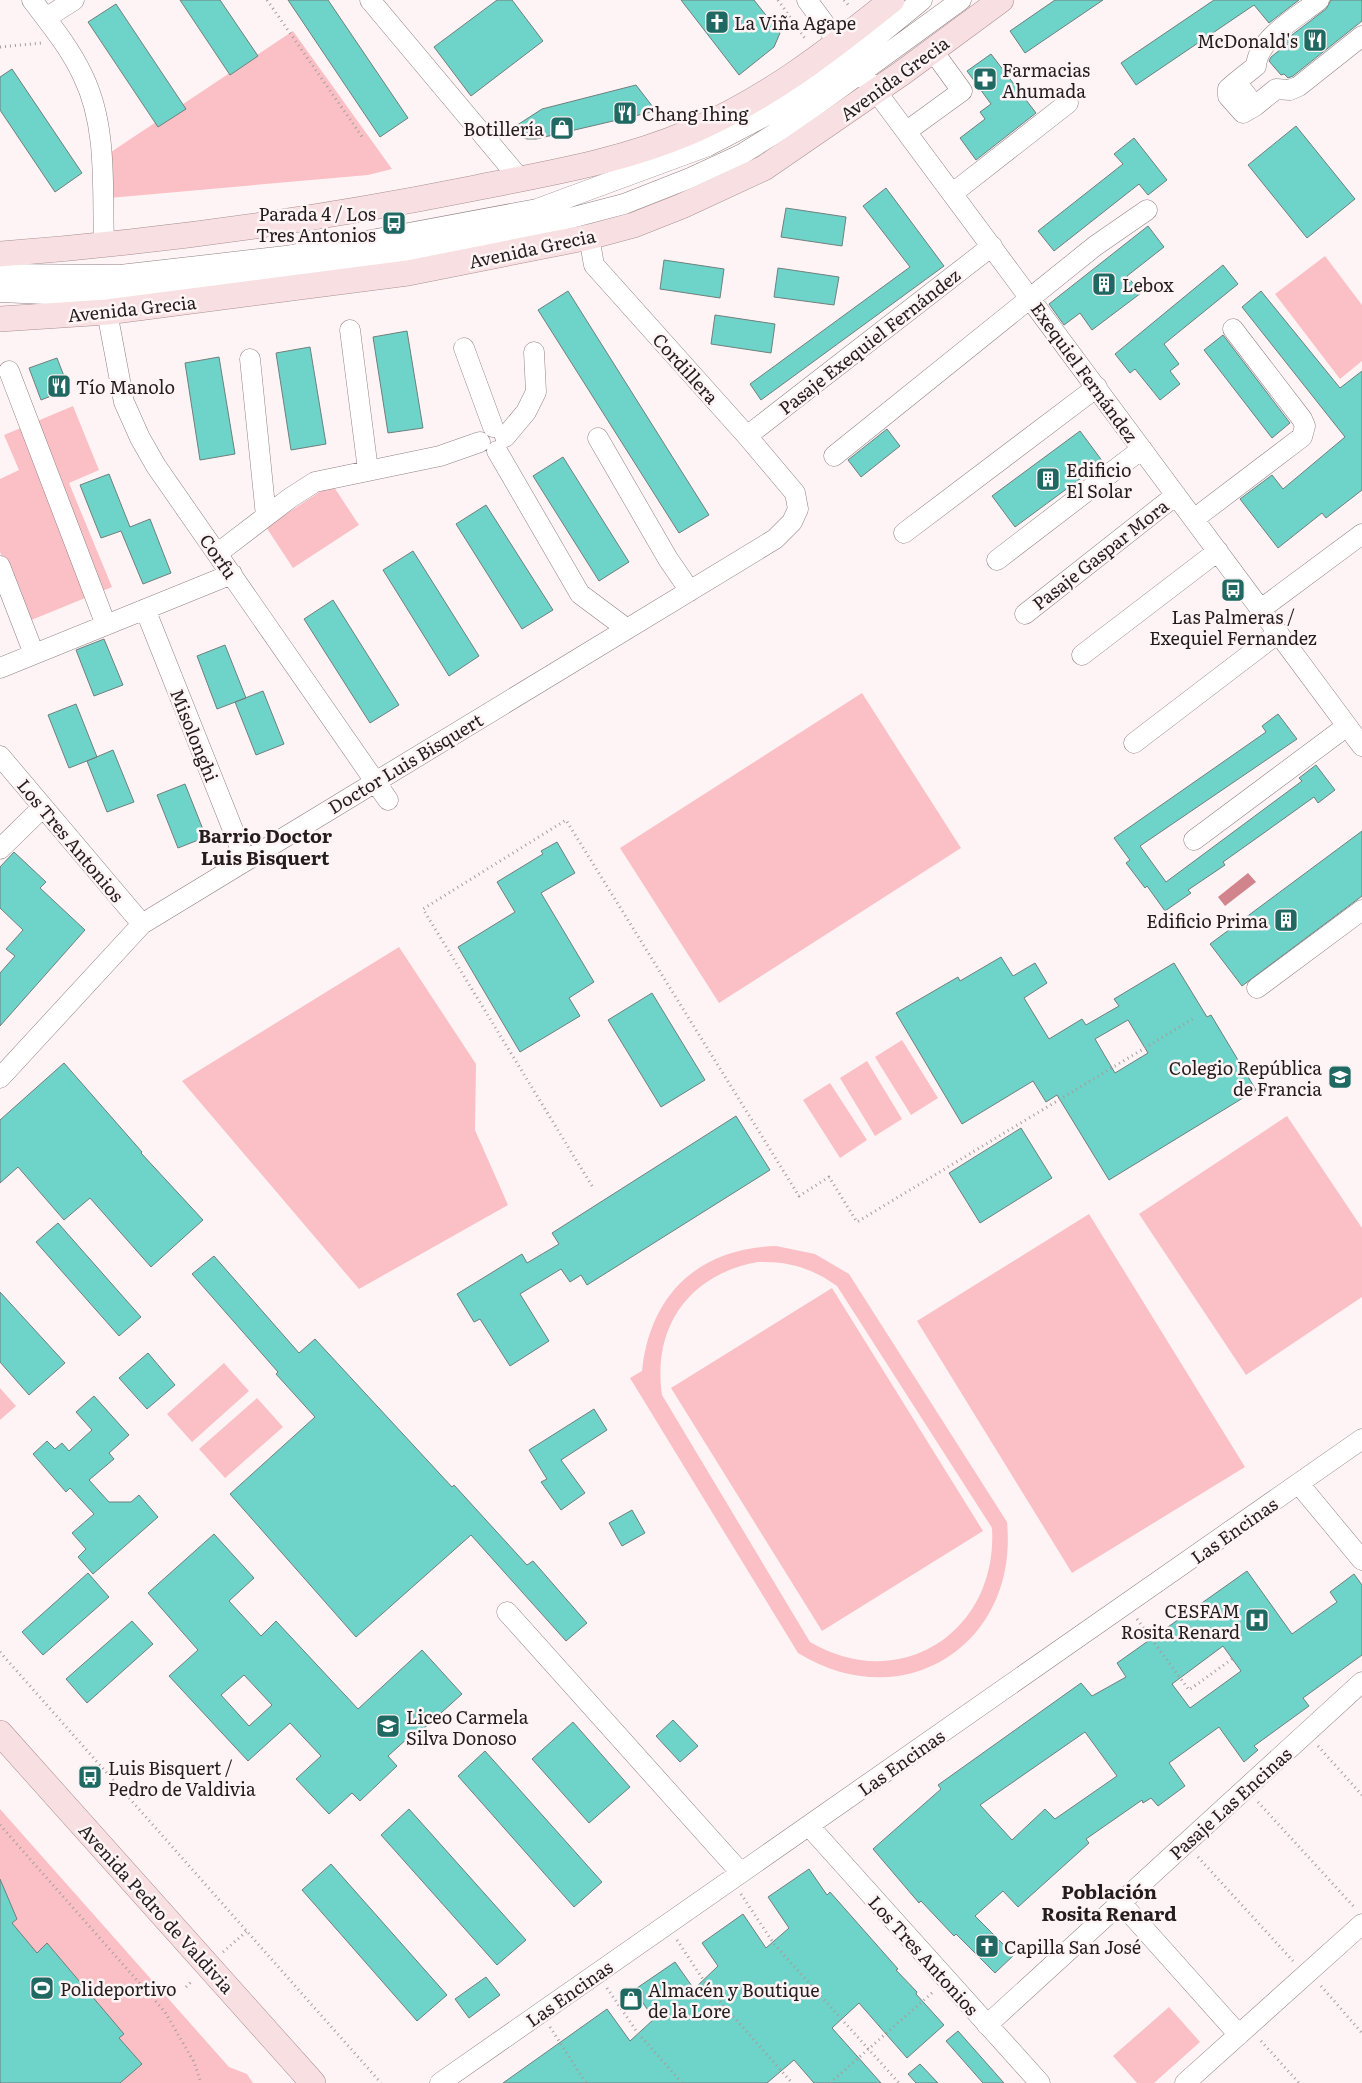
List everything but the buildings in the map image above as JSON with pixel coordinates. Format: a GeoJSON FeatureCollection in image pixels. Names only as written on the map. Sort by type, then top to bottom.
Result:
{"type":"FeatureCollection","features":[{"type":"Feature","properties":{"kind":"main road","name":"Avenida Grecia"},"geometry":{"type":"LineString","coordinates":[[0,319],[107,312],[408,273],[589,237],[634,225],[682,206],[764,168],[857,66],[892,0]]}},
{"type":"Feature","properties":{"kind":"main road","name":"Avenida Grecia"},"geometry":{"type":"LineString","coordinates":[[0,254],[104,245],[384,206],[569,169],[658,145],[732,112],[778,86],[818,59],[857,66],[933,50],[1001,0]]}},
{"type":"Feature","properties":{"kind":"main road","name":"Avenida Pedro de Valdivia"},"geometry":{"type":"LineString","coordinates":[[3,1741],[313,2083]]}},
{"type":"Feature","properties":{"kind":"street"},"geometry":{"type":"LineString","coordinates":[[32,0],[63,41],[84,77],[94,106],[100,138],[104,245]]}},
{"type":"Feature","properties":{"kind":"street"},"geometry":{"type":"LineString","coordinates":[[46,18],[74,0]]}},
{"type":"Feature","properties":{"kind":"street"},"geometry":{"type":"LineString","coordinates":[[370,0],[520,179]]}},
{"type":"Feature","properties":{"kind":"street","name":"Exequiel Fernández"},"geometry":{"type":"LineString","coordinates":[[807,0],[907,131],[1362,746]]}},
{"type":"Feature","properties":{"kind":"street"},"geometry":{"type":"LineString","coordinates":[[0,292],[46,294],[95,293],[186,286],[396,254],[559,221],[624,204],[690,178],[742,154],[792,123],[857,66],[922,0]]}},
{"type":"Feature","properties":{"kind":"street"},"geometry":{"type":"LineString","coordinates":[[0,274],[120,275],[286,256],[537,209],[708,146],[857,66],[961,0]]}},
{"type":"Feature","properties":{"kind":"street"},"geometry":{"type":"LineString","coordinates":[[1319,0],[1266,41],[1257,57],[1256,66],[1236,82],[1254,106],[1276,89],[1290,90],[1299,86],[1362,36]]}},
{"type":"Feature","properties":{"kind":"street"},"geometry":{"type":"LineString","coordinates":[[907,131],[962,91],[933,50]]}},
{"type":"Feature","properties":{"kind":"street"},"geometry":{"type":"LineString","coordinates":[[953,193],[1068,104]]}},
{"type":"Feature","properties":{"kind":"street"},"geometry":{"type":"LineString","coordinates":[[834,456],[1096,246],[1147,210]]}},
{"type":"Feature","properties":{"kind":"street","name":"Cordillera"},"geometry":{"type":"LineString","coordinates":[[589,237],[594,265],[747,436],[795,493]]}},
{"type":"Feature","properties":{"kind":"street","name":"Pasaje Exequiel Fernández"},"geometry":{"type":"LineString","coordinates":[[747,436],[992,246]]}},
{"type":"Feature","properties":{"kind":"street","name":"Corfu"},"geometry":{"type":"LineString","coordinates":[[107,312],[124,402],[140,438],[156,466],[388,800]]}},
{"type":"Feature","properties":{"kind":"street"},"geometry":{"type":"LineString","coordinates":[[1194,519],[1302,437],[1304,431],[1302,419],[1233,329]]}},
{"type":"Feature","properties":{"kind":"street"},"geometry":{"type":"LineString","coordinates":[[350,330],[368,470]]}},
{"type":"Feature","properties":{"kind":"street"},"geometry":{"type":"LineString","coordinates":[[464,348],[494,439],[580,594],[627,629]]}},
{"type":"Feature","properties":{"kind":"street"},"geometry":{"type":"LineString","coordinates":[[218,553],[266,516],[315,482],[440,456],[494,439],[526,412],[536,392],[534,352]]}},
{"type":"Feature","properties":{"kind":"street"},"geometry":{"type":"LineString","coordinates":[[250,359],[266,516]]}},
{"type":"Feature","properties":{"kind":"street"},"geometry":{"type":"LineString","coordinates":[[9,371],[106,625]]}},
{"type":"Feature","properties":{"kind":"street"},"geometry":{"type":"LineString","coordinates":[[904,533],[1097,387]]}},
{"type":"Feature","properties":{"kind":"street"},"geometry":{"type":"LineString","coordinates":[[598,438],[668,559],[690,591]]}},
{"type":"Feature","properties":{"kind":"street"},"geometry":{"type":"LineString","coordinates":[[997,560],[1142,449]]}},
{"type":"Feature","properties":{"kind":"street","name":"Doctor Luis Bisquert"},"geometry":{"type":"LineString","coordinates":[[0,1078],[142,924],[374,781],[775,539],[792,522],[798,509],[795,493]]}},
{"type":"Feature","properties":{"kind":"street","name":"Pasaje Gaspar Mora"},"geometry":{"type":"LineString","coordinates":[[1025,614],[1176,495]]}},
{"type":"Feature","properties":{"kind":"street"},"geometry":{"type":"LineString","coordinates":[[1261,609],[1362,534]]}},
{"type":"Feature","properties":{"kind":"street"},"geometry":{"type":"LineString","coordinates":[[1082,655],[1218,551]]}},
{"type":"Feature","properties":{"kind":"street"},"geometry":{"type":"LineString","coordinates":[[0,566],[34,654]]}},
{"type":"Feature","properties":{"kind":"street"},"geometry":{"type":"LineString","coordinates":[[0,668],[232,574]]}},
{"type":"Feature","properties":{"kind":"street","name":"Misolonghi"},"geometry":{"type":"LineString","coordinates":[[145,609],[245,860]]}},
{"type":"Feature","properties":{"kind":"street"},"geometry":{"type":"LineString","coordinates":[[1134,743],[1278,632]]}},
{"type":"Feature","properties":{"kind":"street"},"geometry":{"type":"LineString","coordinates":[[1194,840],[1347,726]]}},
{"type":"Feature","properties":{"kind":"street","name":"Los Tres Antonios"},"geometry":{"type":"LineString","coordinates":[[0,756],[142,924]]}},
{"type":"Feature","properties":{"kind":"street"},"geometry":{"type":"LineString","coordinates":[[0,849],[43,807]]}},
{"type":"Feature","properties":{"kind":"street"},"geometry":{"type":"LineString","coordinates":[[1257,988],[1362,910]]}},
{"type":"Feature","properties":{"kind":"street","name":"Las Encinas"},"geometry":{"type":"LineString","coordinates":[[440,2083],[1299,1484],[1362,1438]]}},
{"type":"Feature","properties":{"kind":"street"},"geometry":{"type":"LineString","coordinates":[[1299,1484],[1362,1560]]}},
{"type":"Feature","properties":{"kind":"street"},"geometry":{"type":"LineString","coordinates":[[507,1612],[741,1873]]}},
{"type":"Feature","properties":{"kind":"street","name":"Pasaje Las Encinas"},"geometry":{"type":"LineString","coordinates":[[987,2025],[1362,1682]]}},
{"type":"Feature","properties":{"kind":"street","name":"Los Tres Antonios"},"geometry":{"type":"LineString","coordinates":[[809,1826],[1040,2083]]}},
{"type":"Feature","properties":{"kind":"street"},"geometry":{"type":"LineString","coordinates":[[1121,1903],[1239,2035]]}},
{"type":"Feature","properties":{"kind":"street"},"geometry":{"type":"LineString","coordinates":[[1185,2083],[1239,2035],[1358,1916]]}},
{"type":"Feature","properties":{"kind":"path"},"geometry":{"type":"LineString","coordinates":[[267,0],[363,138]]}},
{"type":"Feature","properties":{"kind":"path"},"geometry":{"type":"LineString","coordinates":[[778,0],[818,59]]}},
{"type":"Feature","properties":{"kind":"path"},"geometry":{"type":"LineString","coordinates":[[0,47],[63,41]]}},
{"type":"Feature","properties":{"kind":"path"},"geometry":{"type":"LineString","coordinates":[[592,1186],[423,909],[566,820],[799,1196],[829,1177],[857,1222],[1196,1017]]}},
{"type":"Feature","properties":{"kind":"path"},"geometry":{"type":"LineString","coordinates":[[1126,1605],[1188,1690],[1232,1659]]}},
{"type":"Feature","properties":{"kind":"path"},"geometry":{"type":"LineString","coordinates":[[0,1652],[381,2083]]}},
{"type":"Feature","properties":{"kind":"path"},"geometry":{"type":"LineString","coordinates":[[1318,1746],[1362,1795]]}},
{"type":"Feature","properties":{"kind":"path"},"geometry":{"type":"LineString","coordinates":[[1256,1800],[1358,1916]]}},
{"type":"Feature","properties":{"kind":"path"},"geometry":{"type":"LineString","coordinates":[[0,1825],[165,2012],[190,2054],[201,2083]]}},
{"type":"Feature","properties":{"kind":"path"},"geometry":{"type":"LineString","coordinates":[[1197,1856],[1293,1962]]}},
{"type":"Feature","properties":{"kind":"path"},"geometry":{"type":"LineString","coordinates":[[747,1902],[774,1944],[899,2083]]}},
{"type":"Feature","properties":{"kind":"path"},"geometry":{"type":"LineString","coordinates":[[683,1949],[710,1990],[792,2083]]}},
{"type":"Feature","properties":{"kind":"path"},"geometry":{"type":"LineString","coordinates":[[830,2083],[947,1980]]}},
{"type":"Feature","properties":{"kind":"path"},"geometry":{"type":"LineString","coordinates":[[1322,1987],[1362,2033]]}},
{"type":"Feature","properties":{"kind":"path"},"geometry":{"type":"LineString","coordinates":[[613,1997],[637,2032],[682,2083]]}},
{"type":"Feature","properties":{"kind":"path"},"geometry":{"type":"LineString","coordinates":[[557,2038],[586,2083]]}},
{"type":"Feature","properties":{"kind":"path"},"geometry":{"type":"LineString","coordinates":[[1262,2042],[1298,2083]]}},
{"type":"Feature","properties":{"kind":"shaded area"},"geometry":{"type":"Polygon","coordinates":[[[293,31],[392,169],[368,175],[109,198],[111,152],[293,31]]]}},
{"type":"Feature","properties":{"kind":"shaded area"},"geometry":{"type":"Polygon","coordinates":[[[1325,256],[1362,305],[1362,361],[1340,379],[1275,294],[1325,256]]]}},
{"type":"Feature","properties":{"kind":"shaded area"},"geometry":{"type":"Polygon","coordinates":[[[73,406],[99,470],[69,483],[112,587],[29,621],[0,552],[0,479],[19,470],[4,435],[73,406]]]}},
{"type":"Feature","properties":{"kind":"shaded area"},"geometry":{"type":"Polygon","coordinates":[[[332,484],[359,525],[293,568],[266,527],[332,484]]]}},
{"type":"Feature","properties":{"kind":"shaded area"},"geometry":{"type":"Polygon","coordinates":[[[862,693],[961,848],[719,1003],[620,848],[862,693]]]}},
{"type":"Feature","properties":{"kind":"shaded area"},"geometry":{"type":"Polygon","coordinates":[[[1248,873],[1256,882],[1225,906],[1218,897],[1248,873]]]}},
{"type":"Feature","properties":{"kind":"shaded area"},"geometry":{"type":"Polygon","coordinates":[[[399,947],[476,1064],[475,1130],[508,1205],[359,1289],[182,1081],[399,947]]]}},
{"type":"Feature","properties":{"kind":"shaded area"},"geometry":{"type":"Polygon","coordinates":[[[902,1040],[938,1098],[911,1115],[875,1057],[902,1040]]]}},
{"type":"Feature","properties":{"kind":"shaded area"},"geometry":{"type":"Polygon","coordinates":[[[867,1061],[902,1119],[875,1136],[840,1078],[867,1061]]]}},
{"type":"Feature","properties":{"kind":"shaded area"},"geometry":{"type":"Polygon","coordinates":[[[830,1083],[867,1140],[840,1158],[803,1100],[830,1083]]]}},
{"type":"Feature","properties":{"kind":"shaded area"},"geometry":{"type":"Polygon","coordinates":[[[1287,1116],[1362,1228],[1362,1297],[1246,1375],[1139,1214],[1287,1116]]]}},
{"type":"Feature","properties":{"kind":"shaded area"},"geometry":{"type":"Polygon","coordinates":[[[1089,1214],[1245,1467],[1072,1573],[917,1321],[1089,1214]]]}},
{"type":"Feature","properties":{"kind":"shaded area"},"geometry":{"type":"Polygon","coordinates":[[[776,1246],[815,1254],[849,1274],[1007,1522],[1006,1566],[994,1604],[974,1635],[946,1658],[913,1673],[877,1677],[838,1671],[798,1653],[630,1378],[642,1371],[647,1344],[655,1319],[668,1298],[683,1280],[702,1266],[724,1256],[748,1249],[776,1246]],[[758,1262],[734,1268],[713,1278],[695,1291],[681,1307],[670,1326],[663,1347],[660,1370],[662,1395],[810,1642],[844,1657],[877,1661],[909,1657],[937,1644],[961,1624],[979,1597],[990,1565],[992,1528],[837,1286],[809,1270],[790,1264],[758,1262]]]}},
{"type":"Feature","properties":{"kind":"shaded area"},"geometry":{"type":"Polygon","coordinates":[[[832,1288],[983,1531],[822,1631],[671,1388],[832,1288]]]}},
{"type":"Feature","properties":{"kind":"shaded area"},"geometry":{"type":"Polygon","coordinates":[[[224,1363],[249,1391],[192,1442],[167,1414],[224,1363]]]}},
{"type":"Feature","properties":{"kind":"shaded area"},"geometry":{"type":"Polygon","coordinates":[[[0,1388],[16,1406],[0,1420],[0,1388]]]}},
{"type":"Feature","properties":{"kind":"shaded area"},"geometry":{"type":"Polygon","coordinates":[[[257,1398],[283,1427],[225,1478],[199,1449],[257,1398]]]}},
{"type":"Feature","properties":{"kind":"shaded area"},"geometry":{"type":"Polygon","coordinates":[[[0,1809],[229,2067],[247,2074],[253,2083],[0,2083],[0,1809]]]}},
{"type":"Feature","properties":{"kind":"shaded area"},"geometry":{"type":"Polygon","coordinates":[[[1169,2007],[1200,2042],[1154,2083],[1137,2083],[1113,2056],[1169,2007]]]}},
{"type":"Feature","properties":{"kind":"place","name":"La Viña Agape"},"geometry":{"type":"Point","coordinates":[717,22]}},
{"type":"Feature","properties":{"kind":"place","name":"McDonald's"},"geometry":{"type":"Point","coordinates":[1315,40]}},
{"type":"Feature","properties":{"kind":"place","name":"Farmacias Ahumada"},"geometry":{"type":"Point","coordinates":[985,79]}},
{"type":"Feature","properties":{"kind":"place","name":"Chang Ihing"},"geometry":{"type":"Point","coordinates":[625,113]}},
{"type":"Feature","properties":{"kind":"place","name":"Botillería"},"geometry":{"type":"Point","coordinates":[562,128]}},
{"type":"Feature","properties":{"kind":"place","name":"Parada 4 / Los Tres Antonios"},"geometry":{"type":"Point","coordinates":[394,223]}},
{"type":"Feature","properties":{"kind":"place","name":"Lebox"},"geometry":{"type":"Point","coordinates":[1104,284]}},
{"type":"Feature","properties":{"kind":"place","name":"Tío Manolo"},"geometry":{"type":"Point","coordinates":[59,386]}},
{"type":"Feature","properties":{"kind":"place","name":"Edificio El Solar"},"geometry":{"type":"Point","coordinates":[1048,479]}},
{"type":"Feature","properties":{"kind":"place","name":"Las Palmeras / Exequiel Fernandez"},"geometry":{"type":"Point","coordinates":[1233,590]}},
{"type":"Feature","properties":{"kind":"place","name":"Edificio Prima"},"geometry":{"type":"Point","coordinates":[1286,920]}},
{"type":"Feature","properties":{"kind":"place","name":"Colegio República de Francia"},"geometry":{"type":"Point","coordinates":[1340,1077]}},
{"type":"Feature","properties":{"kind":"place","name":"CESFAM Rosita Renard"},"geometry":{"type":"Point","coordinates":[1257,1620]}},
{"type":"Feature","properties":{"kind":"place","name":"Liceo Carmela Silva Donoso"},"geometry":{"type":"Point","coordinates":[388,1726]}},
{"type":"Feature","properties":{"kind":"place","name":"Luis Bisquert / Pedro de Valdivia"},"geometry":{"type":"Point","coordinates":[90,1777]}},
{"type":"Feature","properties":{"kind":"place","name":"Capilla San José"},"geometry":{"type":"Point","coordinates":[987,1946]}},
{"type":"Feature","properties":{"kind":"place","name":"Polideportivo"},"geometry":{"type":"Point","coordinates":[42,1988]}},
{"type":"Feature","properties":{"kind":"place","name":"Almacén y Boutique de la Lore"},"geometry":{"type":"Point","coordinates":[631,1999]}},
{"type":"Feature","properties":{"kind":"district","name":"Barrio Doctor Luis Bisquert"},"geometry":{"type":"Point","coordinates":[265,846]}},
{"type":"Feature","properties":{"kind":"district","name":"Población Rosita Renard"},"geometry":{"type":"Point","coordinates":[1109,1902]}}]}
